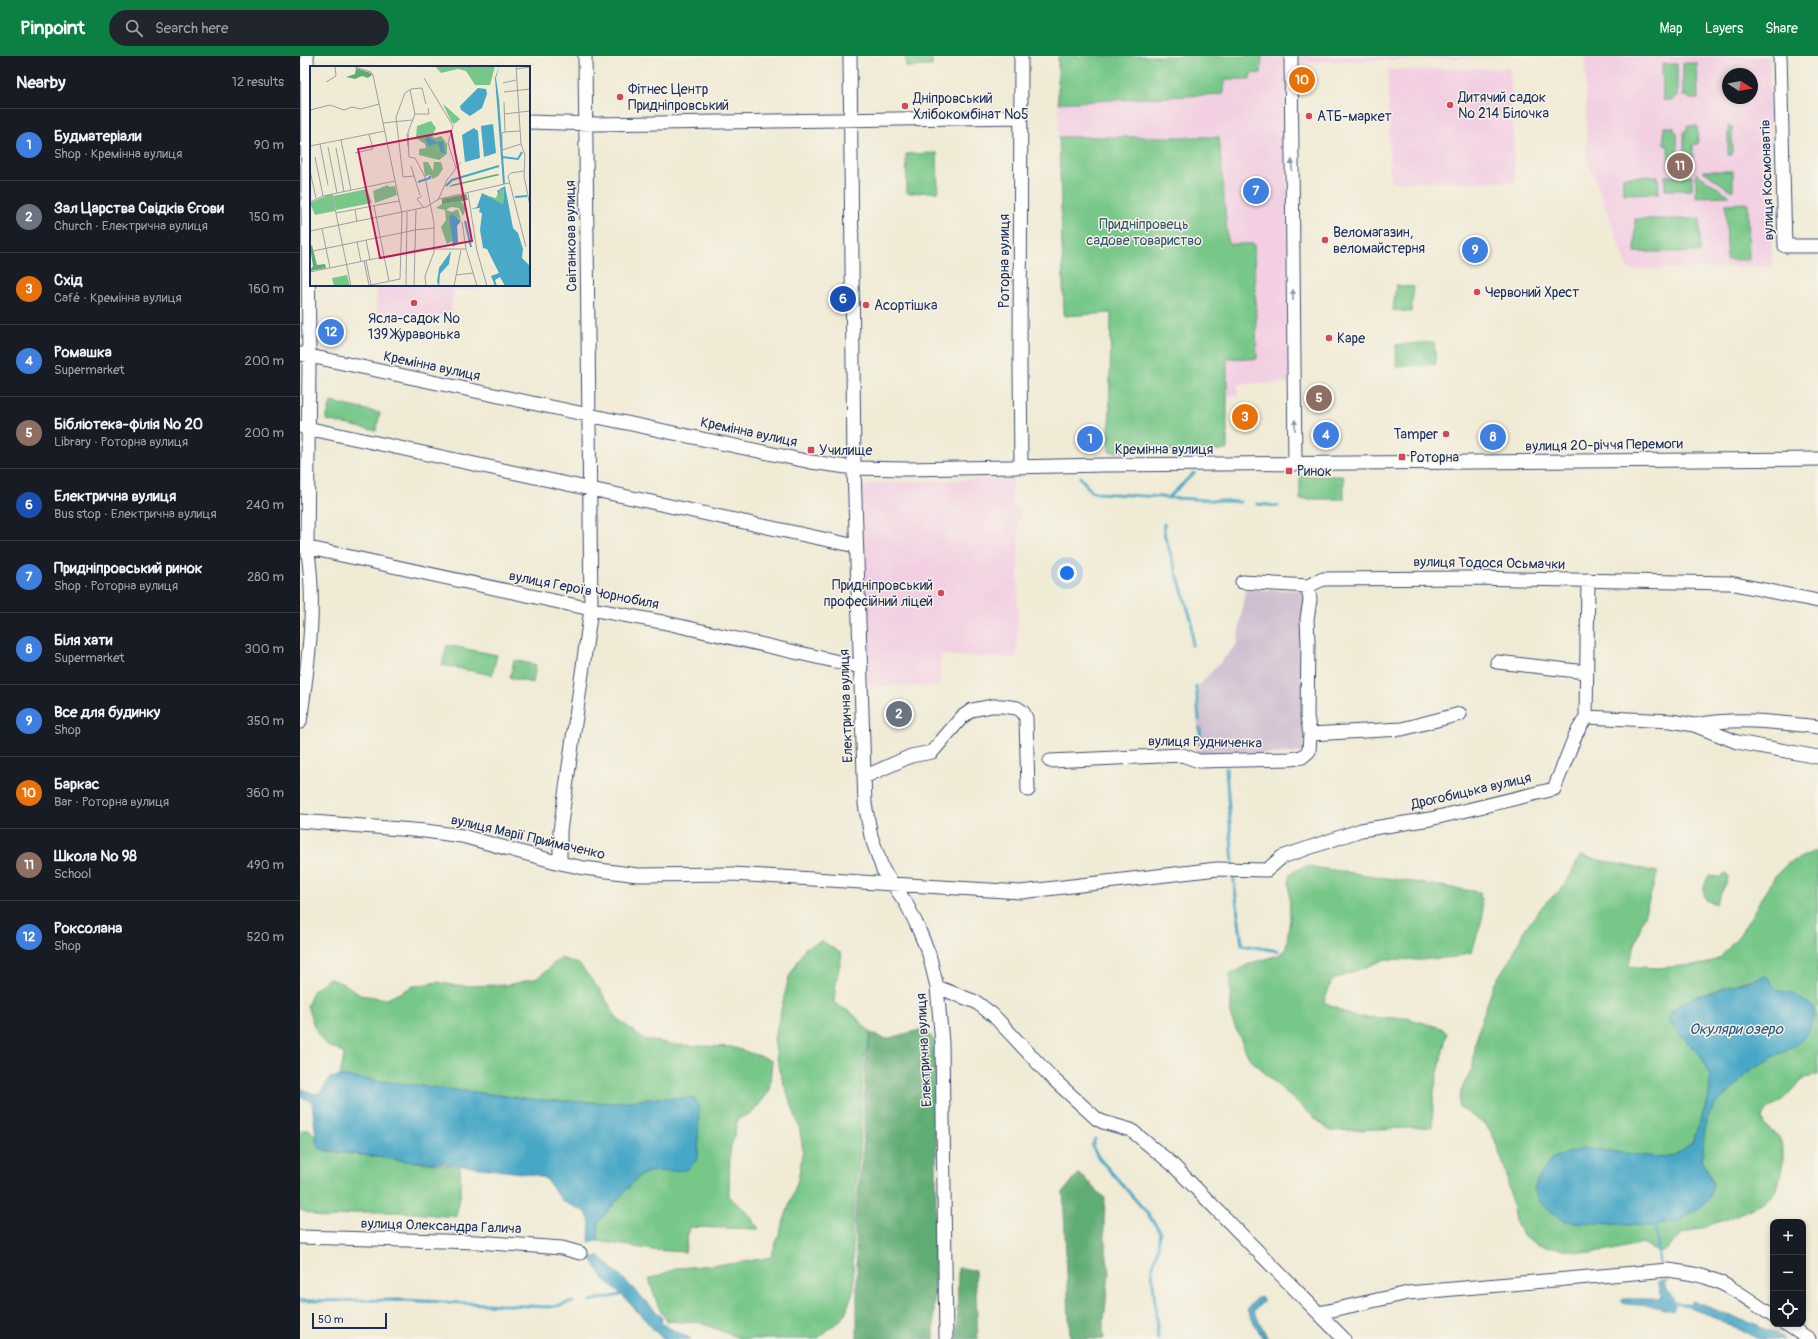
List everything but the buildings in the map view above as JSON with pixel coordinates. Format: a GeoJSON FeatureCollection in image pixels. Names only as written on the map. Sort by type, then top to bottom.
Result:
{"type":"FeatureCollection","features":[{"type":"Feature","properties":{"kind":"street"},"geometry":{"type":"LineString","coordinates":[[300,722],[310,649],[310,567],[303,547],[307,56]]}},
{"type":"Feature","properties":{"kind":"street","name":"Світанкова вулиця"},"geometry":{"type":"LineString","coordinates":[[560,863],[560,831],[591,609],[585,56]]}},
{"type":"Feature","properties":{"kind":"street","name":"Електрична вулиця"},"geometry":{"type":"LineString","coordinates":[[850,56],[854,468],[865,804],[871,836],[883,870],[916,923],[929,954],[938,987],[942,1043],[946,1339]]}},
{"type":"Feature","properties":{"kind":"street","name":"Роторна вулиця"},"geometry":{"type":"LineString","coordinates":[[1021,56],[1021,467]]}},
{"type":"Feature","properties":{"kind":"street"},"geometry":{"type":"LineString","coordinates":[[1291,56],[1295,464]]}},
{"type":"Feature","properties":{"kind":"street","name":"вулиця Космонавтів"},"geometry":{"type":"LineString","coordinates":[[1780,56],[1785,246],[1818,246]]}},
{"type":"Feature","properties":{"kind":"street"},"geometry":{"type":"LineString","coordinates":[[530,122],[585,124],[851,119],[1022,118]]}},
{"type":"Feature","properties":{"kind":"street","name":"Кремінна вулиця"},"geometry":{"type":"LineString","coordinates":[[304,355],[811,462],[854,468],[906,469],[1036,466],[1295,464]]}},
{"type":"Feature","properties":{"kind":"street"},"geometry":{"type":"LineString","coordinates":[[304,428],[856,546]]}},
{"type":"Feature","properties":{"kind":"street","name":"вулиця 20-річчя Перемоги"},"geometry":{"type":"LineString","coordinates":[[1295,464],[1818,459]]}},
{"type":"Feature","properties":{"kind":"street","name":"вулиця Героїв Чорнобиля"},"geometry":{"type":"LineString","coordinates":[[303,547],[591,609],[662,622],[861,666]]}},
{"type":"Feature","properties":{"kind":"street","name":"вулиця Тодося Осьмачки"},"geometry":{"type":"LineString","coordinates":[[1308,586],[1323,579],[1340,578],[1730,583],[1818,602]]}},
{"type":"Feature","properties":{"kind":"street"},"geometry":{"type":"LineString","coordinates":[[1588,580],[1586,717],[1671,721],[1694,725],[1737,742],[1818,757]]}},
{"type":"Feature","properties":{"kind":"street"},"geometry":{"type":"LineString","coordinates":[[1242,582],[1308,586],[1310,600],[1307,619],[1308,716],[1310,734],[1402,729],[1460,714]]}},
{"type":"Feature","properties":{"kind":"street"},"geometry":{"type":"LineString","coordinates":[[1497,662],[1586,672]]}},
{"type":"Feature","properties":{"kind":"street"},"geometry":{"type":"LineString","coordinates":[[864,777],[911,756],[932,752],[962,717],[972,710],[992,706],[1003,706],[1017,708],[1023,712],[1026,718],[1028,790]]}},
{"type":"Feature","properties":{"kind":"street","name":"Дрогобицька вулиця"},"geometry":{"type":"LineString","coordinates":[[893,885],[1021,892],[1229,870],[1267,870],[1282,857],[1361,830],[1430,819],[1554,789],[1576,734],[1586,717]]}},
{"type":"Feature","properties":{"kind":"street"},"geometry":{"type":"LineString","coordinates":[[1694,725],[1723,720],[1747,720],[1818,727]]}},
{"type":"Feature","properties":{"kind":"street","name":"вулиця Рудниченка"},"geometry":{"type":"LineString","coordinates":[[1050,761],[1182,755],[1199,761],[1291,759],[1302,757],[1309,751],[1310,734]]}},
{"type":"Feature","properties":{"kind":"street","name":"вулиця Марії Приймаченко"},"geometry":{"type":"LineString","coordinates":[[300,821],[425,831],[462,836],[560,863],[584,868],[638,874],[732,874],[893,885]]}},
{"type":"Feature","properties":{"kind":"street"},"geometry":{"type":"LineString","coordinates":[[938,987],[962,995],[993,1016],[1051,1077],[1097,1119],[1132,1130],[1172,1164],[1344,1339]]}},
{"type":"Feature","properties":{"kind":"street","name":"вулиця Олександра Галича"},"geometry":{"type":"LineString","coordinates":[[300,1237],[477,1242],[562,1248],[580,1253]]}},
{"type":"Feature","properties":{"kind":"street"},"geometry":{"type":"LineString","coordinates":[[1319,1313],[1408,1293],[1668,1270],[1710,1278],[1770,1314]]}},
{"type":"Feature","properties":{"kind":"street"},"geometry":{"type":"LineString","coordinates":[[1791,1327],[1809,1339]]}},
{"type":"Feature","properties":{"kind":"shaded area"},"geometry":{"type":"Polygon","coordinates":[[[1262,56],[1534,56],[1286,63],[1290,383],[1238,384],[1238,396],[1227,396],[1227,358],[1257,359],[1254,245],[1228,244],[1219,137],[1059,137],[1058,103],[1223,94],[1226,79],[1250,79],[1250,74],[1261,73],[1262,56]]]}},
{"type":"Feature","properties":{"kind":"shaded area"},"geometry":{"type":"Polygon","coordinates":[[[1585,56],[1769,56],[1772,266],[1629,270],[1587,159],[1585,56]]]}},
{"type":"Feature","properties":{"kind":"shaded area","name":"Дитячий садок № 214 Білочка"},"geometry":{"type":"Polygon","coordinates":[[[1510,68],[1515,182],[1390,182],[1388,70],[1510,68]]]}},
{"type":"Feature","properties":{"kind":"shaded area","name":"Ясла-садок № 139 Журавонька"},"geometry":{"type":"Polygon","coordinates":[[[376,286],[481,286],[481,289],[453,290],[451,316],[377,317],[376,286]]]}},
{"type":"Feature","properties":{"kind":"shaded area","name":"Придніпровський професійний ліцей"},"geometry":{"type":"Polygon","coordinates":[[[1013,478],[1011,508],[1019,508],[1017,658],[940,655],[940,686],[868,686],[864,607],[862,487],[872,483],[1013,478]]]}},
{"type":"Feature","properties":{"kind":"shaded area"},"geometry":{"type":"Polygon","coordinates":[[[1245,590],[1304,590],[1304,753],[1197,755],[1199,685],[1237,644],[1245,590]]]}},
{"type":"Feature","properties":{"kind":"green space"},"geometry":{"type":"Polygon","coordinates":[[[906,56],[932,56],[932,66],[906,67],[906,56]]]}},
{"type":"Feature","properties":{"kind":"green space"},"geometry":{"type":"Polygon","coordinates":[[[1058,56],[1262,56],[1261,73],[1250,74],[1250,79],[1226,79],[1223,94],[1058,103],[1058,56]]]}},
{"type":"Feature","properties":{"kind":"green space"},"geometry":{"type":"Polygon","coordinates":[[[1683,63],[1697,63],[1698,99],[1690,99],[1687,96],[1683,96],[1683,63]]]}},
{"type":"Feature","properties":{"kind":"green space"},"geometry":{"type":"Polygon","coordinates":[[[1662,64],[1677,64],[1677,96],[1674,97],[1673,100],[1663,100],[1662,64]]]}},
{"type":"Feature","properties":{"kind":"green space"},"geometry":{"type":"Polygon","coordinates":[[[1687,126],[1697,126],[1698,144],[1693,144],[1693,162],[1684,162],[1684,131],[1687,131],[1687,126]]]}},
{"type":"Feature","properties":{"kind":"green space"},"geometry":{"type":"Polygon","coordinates":[[[1728,126],[1732,127],[1732,155],[1728,155],[1728,126]]]}},
{"type":"Feature","properties":{"kind":"green space"},"geometry":{"type":"Polygon","coordinates":[[[1664,127],[1674,127],[1674,132],[1677,132],[1678,162],[1669,163],[1668,146],[1664,145],[1664,127]]]}},
{"type":"Feature","properties":{"kind":"green space","name":"Придніпровець садове товариство"},"geometry":{"type":"Polygon","coordinates":[[[1059,137],[1219,137],[1228,244],[1254,244],[1257,359],[1227,358],[1227,450],[1109,452],[1111,313],[1064,316],[1059,137]]]}},
{"type":"Feature","properties":{"kind":"green space"},"geometry":{"type":"Polygon","coordinates":[[[937,153],[938,192],[907,193],[906,154],[937,153]]]}},
{"type":"Feature","properties":{"kind":"green space"},"geometry":{"type":"Polygon","coordinates":[[[1703,171],[1733,171],[1733,190],[1730,190],[1703,171]]]}},
{"type":"Feature","properties":{"kind":"green space"},"geometry":{"type":"Polygon","coordinates":[[[1696,173],[1730,196],[1696,197],[1696,173]]]}},
{"type":"Feature","properties":{"kind":"green space"},"geometry":{"type":"Polygon","coordinates":[[[1658,176],[1659,193],[1623,194],[1623,177],[1658,176]]]}},
{"type":"Feature","properties":{"kind":"green space"},"geometry":{"type":"Polygon","coordinates":[[[1665,176],[1692,176],[1692,190],[1665,190],[1665,176]]]}},
{"type":"Feature","properties":{"kind":"green space"},"geometry":{"type":"Polygon","coordinates":[[[1748,203],[1749,260],[1727,260],[1726,204],[1748,203]]]}},
{"type":"Feature","properties":{"kind":"green space"},"geometry":{"type":"Polygon","coordinates":[[[1635,219],[1700,219],[1700,252],[1635,252],[1635,219]]]}},
{"type":"Feature","properties":{"kind":"green space"},"geometry":{"type":"Polygon","coordinates":[[[1396,285],[1414,287],[1411,312],[1393,310],[1396,285]]]}},
{"type":"Feature","properties":{"kind":"green space"},"geometry":{"type":"Polygon","coordinates":[[[1434,342],[1436,364],[1397,367],[1396,345],[1434,342]]]}},
{"type":"Feature","properties":{"kind":"green space"},"geometry":{"type":"Polygon","coordinates":[[[331,402],[380,413],[376,431],[326,420],[331,402]]]}},
{"type":"Feature","properties":{"kind":"green space"},"geometry":{"type":"Polygon","coordinates":[[[1300,476],[1344,476],[1344,499],[1300,499],[1300,476]]]}},
{"type":"Feature","properties":{"kind":"green space"},"geometry":{"type":"Polygon","coordinates":[[[447,645],[497,655],[492,675],[442,665],[447,645]]]}},
{"type":"Feature","properties":{"kind":"green space"},"geometry":{"type":"Polygon","coordinates":[[[514,660],[536,665],[533,683],[510,678],[514,660]]]}},
{"type":"Feature","properties":{"kind":"green space"},"geometry":{"type":"Polygon","coordinates":[[[1817,850],[1818,1075],[1807,1077],[1798,1083],[1762,1118],[1764,1125],[1779,1137],[1783,1148],[1783,1163],[1777,1190],[1763,1203],[1728,1219],[1684,1233],[1664,1251],[1656,1251],[1643,1243],[1608,1251],[1591,1253],[1538,1245],[1523,1236],[1515,1221],[1506,1172],[1495,1140],[1486,1125],[1459,1107],[1461,1091],[1473,1066],[1476,1040],[1495,982],[1512,956],[1524,930],[1545,903],[1565,886],[1580,856],[1658,872],[1628,966],[1656,968],[1705,964],[1720,958],[1741,933],[1775,876],[1787,864],[1817,850]],[[1754,978],[1691,998],[1673,1027],[1701,1056],[1710,1077],[1709,1097],[1692,1143],[1673,1156],[1656,1157],[1584,1148],[1540,1202],[1564,1221],[1650,1226],[1676,1222],[1702,1207],[1713,1184],[1702,1159],[1706,1119],[1715,1104],[1731,1091],[1750,1070],[1799,1043],[1795,995],[1776,990],[1769,978],[1754,978]]]}},
{"type":"Feature","properties":{"kind":"green space"},"geometry":{"type":"Polygon","coordinates":[[[1306,866],[1480,892],[1483,916],[1472,952],[1455,957],[1421,960],[1386,959],[1332,980],[1324,1002],[1354,1017],[1407,1018],[1441,1028],[1447,1033],[1434,1091],[1432,1127],[1330,1131],[1287,1094],[1249,1058],[1231,1018],[1230,974],[1251,963],[1279,955],[1286,948],[1290,918],[1289,874],[1306,866]]]}},
{"type":"Feature","properties":{"kind":"green space"},"geometry":{"type":"Polygon","coordinates":[[[1727,874],[1729,877],[1716,904],[1706,900],[1704,888],[1709,876],[1720,877],[1727,874]]]}},
{"type":"Feature","properties":{"kind":"green space"},"geometry":{"type":"Polygon","coordinates":[[[822,941],[842,954],[836,982],[834,1003],[852,1013],[871,1033],[863,1061],[860,1150],[852,1220],[854,1289],[844,1317],[817,1339],[742,1339],[701,1323],[667,1321],[658,1306],[649,1279],[678,1268],[738,1263],[771,1257],[798,1180],[803,1150],[799,1126],[779,1070],[774,1039],[789,977],[805,948],[822,941]]]}},
{"type":"Feature","properties":{"kind":"green space"},"geometry":{"type":"Polygon","coordinates":[[[560,958],[579,964],[600,990],[617,1018],[643,1039],[677,1045],[732,1047],[772,1060],[769,1092],[753,1112],[738,1119],[730,1151],[729,1197],[747,1212],[759,1229],[689,1227],[685,1252],[653,1250],[598,1241],[598,1222],[639,1176],[648,1172],[662,1170],[660,1098],[610,1103],[539,1100],[340,1076],[344,1055],[340,1051],[328,1046],[322,1040],[316,1031],[307,1006],[314,990],[329,978],[346,985],[360,995],[387,999],[414,986],[438,982],[456,986],[507,985],[538,978],[560,958]]]}},
{"type":"Feature","properties":{"kind":"green space"},"geometry":{"type":"Polygon","coordinates":[[[923,1029],[938,1043],[934,1339],[857,1339],[857,1267],[854,1221],[863,1149],[865,1061],[871,1033],[886,1039],[923,1029]]]}},
{"type":"Feature","properties":{"kind":"green space"},"geometry":{"type":"Polygon","coordinates":[[[309,1129],[316,1136],[317,1145],[326,1151],[460,1167],[461,1191],[456,1217],[401,1212],[360,1212],[326,1219],[300,1210],[300,1131],[309,1129]]]}},
{"type":"Feature","properties":{"kind":"green space"},"geometry":{"type":"Polygon","coordinates":[[[1079,1173],[1105,1198],[1104,1230],[1109,1273],[1103,1330],[1104,1339],[1070,1339],[1063,1192],[1079,1173]]]}},
{"type":"Feature","properties":{"kind":"green space"},"geometry":{"type":"Polygon","coordinates":[[[958,1268],[975,1270],[978,1339],[957,1339],[958,1268]]]}},
{"type":"Feature","properties":{"kind":"water","name":"Окуляри озеро"},"geometry":{"type":"Polygon","coordinates":[[[1765,976],[1769,978],[1776,990],[1795,995],[1813,1007],[1815,1017],[1808,1032],[1799,1043],[1750,1070],[1731,1091],[1715,1104],[1706,1119],[1702,1159],[1713,1184],[1710,1197],[1702,1207],[1676,1222],[1650,1226],[1564,1221],[1540,1202],[1534,1189],[1540,1175],[1553,1158],[1584,1148],[1656,1157],[1673,1156],[1692,1143],[1709,1097],[1710,1077],[1701,1056],[1673,1027],[1669,1019],[1673,1009],[1691,998],[1765,976]]]}},
{"type":"Feature","properties":{"kind":"water"},"geometry":{"type":"Polygon","coordinates":[[[340,1076],[539,1100],[610,1103],[660,1098],[694,1098],[699,1106],[698,1159],[687,1170],[648,1172],[639,1176],[598,1222],[598,1241],[589,1242],[590,1222],[586,1212],[563,1202],[546,1179],[537,1175],[441,1163],[405,1161],[320,1149],[317,1145],[312,1102],[300,1096],[300,1088],[314,1094],[320,1093],[330,1078],[340,1076]]]}},
{"type":"Feature","properties":{"kind":"water"},"geometry":{"type":"Polygon","coordinates":[[[590,1257],[601,1257],[662,1317],[661,1323],[691,1339],[665,1339],[658,1334],[621,1294],[604,1279],[590,1257]]]}},
{"type":"Feature","properties":{"kind":"water"},"geometry":{"type":"Polygon","coordinates":[[[1667,1280],[1664,1284],[1674,1300],[1675,1307],[1673,1311],[1653,1306],[1625,1304],[1621,1301],[1624,1299],[1659,1299],[1662,1296],[1658,1282],[1667,1280]]]}},
{"type":"Feature","properties":{"kind":"water"},"geometry":{"type":"Polygon","coordinates":[[[1261,1297],[1264,1301],[1254,1311],[1268,1339],[1263,1339],[1247,1310],[1255,1299],[1261,1297]]]}},
{"type":"Feature","properties":{"kind":"water"},"geometry":{"type":"Polygon","coordinates":[[[1693,1301],[1773,1332],[1783,1339],[1758,1339],[1687,1306],[1693,1301]]]}},
{"type":"Feature","properties":{"kind":"waterway"},"geometry":{"type":"LineString","coordinates":[[1168,498],[1194,473]]}},
{"type":"Feature","properties":{"kind":"waterway"},"geometry":{"type":"LineString","coordinates":[[1080,477],[1091,491],[1098,493],[1240,502]]}},
{"type":"Feature","properties":{"kind":"waterway"},"geometry":{"type":"LineString","coordinates":[[1257,504],[1278,506]]}},
{"type":"Feature","properties":{"kind":"waterway"},"geometry":{"type":"LineString","coordinates":[[1164,524],[1164,533],[1192,622],[1192,645]]}},
{"type":"Feature","properties":{"kind":"waterway"},"geometry":{"type":"LineString","coordinates":[[1196,686],[1199,720]]}},
{"type":"Feature","properties":{"kind":"waterway"},"geometry":{"type":"LineString","coordinates":[[1200,728],[1201,743]]}},
{"type":"Feature","properties":{"kind":"waterway"},"geometry":{"type":"LineString","coordinates":[[1226,768],[1233,866]]}},
{"type":"Feature","properties":{"kind":"waterway"},"geometry":{"type":"LineString","coordinates":[[1233,873],[1242,945],[1278,951]]}},
{"type":"Feature","properties":{"kind":"waterway"},"geometry":{"type":"LineString","coordinates":[[1095,1139],[1092,1146],[1098,1157],[1147,1213],[1160,1231],[1158,1247],[1152,1270],[1158,1339]]}},
{"type":"Feature","properties":{"kind":"waterway"},"geometry":{"type":"LineString","coordinates":[[1655,1225],[1660,1263]]}},
{"type":"Feature","properties":{"kind":"waterway"},"geometry":{"type":"LineString","coordinates":[[590,1301],[625,1294]]}},
{"type":"Feature","properties":{"kind":"waterway"},"geometry":{"type":"LineString","coordinates":[[300,1301],[402,1300],[550,1307],[573,1302]]}},
{"type":"Feature","properties":{"kind":"waterway"},"geometry":{"type":"LineString","coordinates":[[1672,1301],[1689,1306]]}},
{"type":"Feature","properties":{"kind":"place","name":"Баркас"},"geometry":{"type":"Point","coordinates":[1302,80]}},
{"type":"Feature","properties":{"kind":"place","name":"Фітнес Центр Придніпровський"},"geometry":{"type":"Point","coordinates":[620,97]}},
{"type":"Feature","properties":{"kind":"place","name":"Дитячий садок № 214 Білочка"},"geometry":{"type":"Point","coordinates":[1450,105]}},
{"type":"Feature","properties":{"kind":"place","name":"Дніпровський Хлібокомбінат №5"},"geometry":{"type":"Point","coordinates":[905,106]}},
{"type":"Feature","properties":{"kind":"place","name":"АТБ-маркет"},"geometry":{"type":"Point","coordinates":[1309,116]}},
{"type":"Feature","properties":{"kind":"place","name":"Школа № 98"},"geometry":{"type":"Point","coordinates":[1680,166]}},
{"type":"Feature","properties":{"kind":"place","name":"Придніпровський ринок"},"geometry":{"type":"Point","coordinates":[1256,191]}},
{"type":"Feature","properties":{"kind":"place","name":"Веломагазин, веломайстерня"},"geometry":{"type":"Point","coordinates":[1325,240]}},
{"type":"Feature","properties":{"kind":"place","name":"Все для будинку"},"geometry":{"type":"Point","coordinates":[1475,250]}},
{"type":"Feature","properties":{"kind":"place","name":"Червоний Хрест"},"geometry":{"type":"Point","coordinates":[1477,292]}},
{"type":"Feature","properties":{"kind":"place","name":"Електрична вулиця"},"geometry":{"type":"Point","coordinates":[843,299]}},
{"type":"Feature","properties":{"kind":"place","name":"Ясла-садок № 139 Журавонька"},"geometry":{"type":"Point","coordinates":[414,303]}},
{"type":"Feature","properties":{"kind":"place","name":"Асортішка"},"geometry":{"type":"Point","coordinates":[866,305]}},
{"type":"Feature","properties":{"kind":"place","name":"Роксолана"},"geometry":{"type":"Point","coordinates":[331,332]}},
{"type":"Feature","properties":{"kind":"place","name":"Каре"},"geometry":{"type":"Point","coordinates":[1329,338]}},
{"type":"Feature","properties":{"kind":"place","name":"Бібліотека-філія № 20"},"geometry":{"type":"Point","coordinates":[1319,398]}},
{"type":"Feature","properties":{"kind":"place","name":"Схід"},"geometry":{"type":"Point","coordinates":[1245,417]}},
{"type":"Feature","properties":{"kind":"place","name":"Tamper"},"geometry":{"type":"Point","coordinates":[1446,434]}},
{"type":"Feature","properties":{"kind":"place","name":"Ромашка"},"geometry":{"type":"Point","coordinates":[1326,435]}},
{"type":"Feature","properties":{"kind":"place","name":"Біля хати"},"geometry":{"type":"Point","coordinates":[1493,437]}},
{"type":"Feature","properties":{"kind":"place","name":"Будматеріали"},"geometry":{"type":"Point","coordinates":[1090,439]}},
{"type":"Feature","properties":{"kind":"place","name":"Училище"},"geometry":{"type":"Point","coordinates":[811,450]}},
{"type":"Feature","properties":{"kind":"place","name":"Роторна"},"geometry":{"type":"Point","coordinates":[1402,457]}},
{"type":"Feature","properties":{"kind":"place","name":"Ринок"},"geometry":{"type":"Point","coordinates":[1289,471]}},
{"type":"Feature","properties":{"kind":"place","name":"Придніпровський професійний ліцей"},"geometry":{"type":"Point","coordinates":[941,593]}},
{"type":"Feature","properties":{"kind":"place","name":"Зал Царства Свідків Єгови"},"geometry":{"type":"Point","coordinates":[899,714]}}]}
